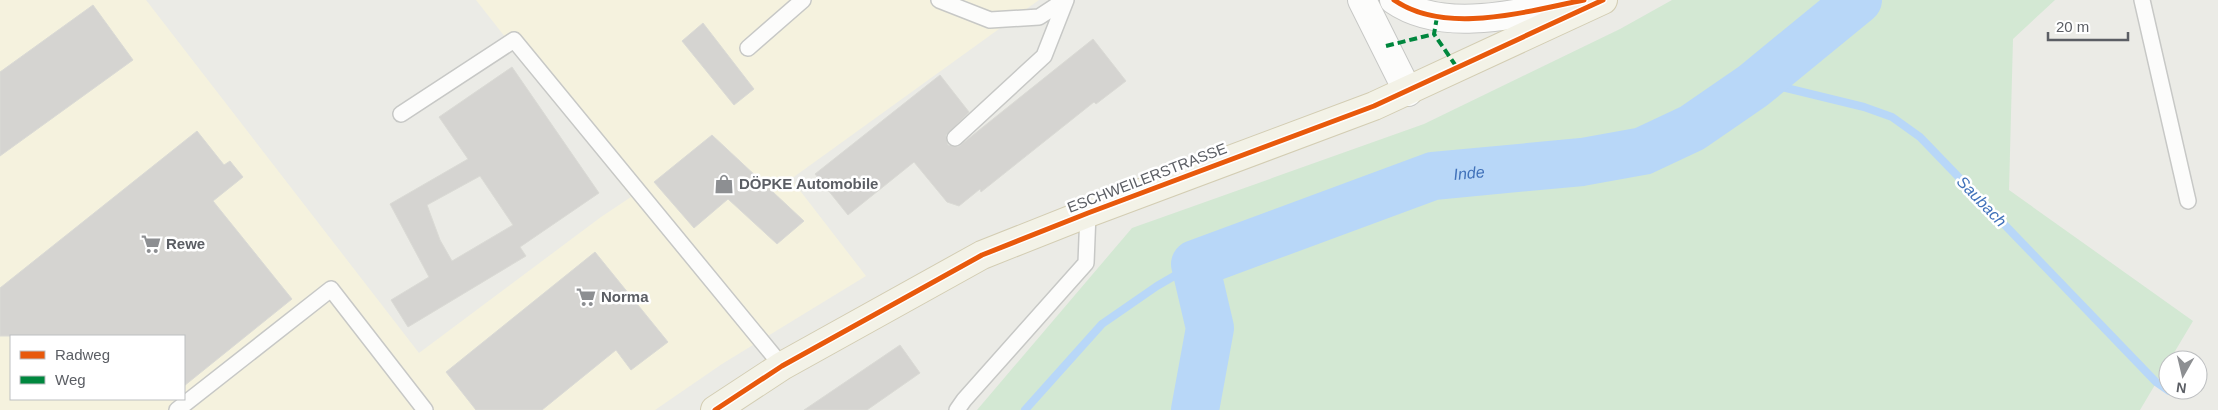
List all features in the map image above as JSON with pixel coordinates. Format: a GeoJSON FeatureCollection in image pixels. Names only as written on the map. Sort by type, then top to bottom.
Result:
{"type":"FeatureCollection","features":[{"type":"Feature","properties":{"kind":"main road","name":"ESCHWEILERSTRASSE"},"geometry":{"type":"LineString","coordinates":[[715,410],[782,366],[982,255],[1408,92],[1603,0]]}},
{"type":"Feature","properties":{"kind":"street"},"geometry":{"type":"LineString","coordinates":[[1362,0],[1408,92]]}},
{"type":"Feature","properties":{"kind":"street"},"geometry":{"type":"LineString","coordinates":[[1394,0],[1402,5],[1437,18],[1462,20],[1518,13],[1584,0]]}},
{"type":"Feature","properties":{"kind":"lane"},"geometry":{"type":"LineString","coordinates":[[748,48],[803,0]]}},
{"type":"Feature","properties":{"kind":"lane"},"geometry":{"type":"LineString","coordinates":[[939,0],[990,20],[1039,17],[1065,0]]}},
{"type":"Feature","properties":{"kind":"lane"},"geometry":{"type":"LineString","coordinates":[[955,138],[1044,56],[1065,0]]}},
{"type":"Feature","properties":{"kind":"lane"},"geometry":{"type":"LineString","coordinates":[[2142,0],[2188,201]]}},
{"type":"Feature","properties":{"kind":"lane"},"geometry":{"type":"LineString","coordinates":[[401,114],[514,40],[782,366]]}},
{"type":"Feature","properties":{"kind":"lane"},"geometry":{"type":"LineString","coordinates":[[957,410],[1086,263],[1088,213]]}},
{"type":"Feature","properties":{"kind":"lane"},"geometry":{"type":"LineString","coordinates":[[177,410],[331,289],[425,410]]}},
{"type":"Feature","properties":{"kind":"shaded area"},"geometry":{"type":"Polygon","coordinates":[[[0,0],[146,0],[419,353],[601,217],[631,197],[476,0],[1039,0],[791,179],[866,276],[722,364],[655,410],[0,410],[0,0]]]}},
{"type":"Feature","properties":{"kind":"green space"},"geometry":{"type":"Polygon","coordinates":[[[1672,0],[2055,0],[2013,39],[2009,190],[2193,321],[2176,350],[2158,350],[2158,380],[2140,410],[977,410],[1132,228],[1424,124],[1620,29],[1672,0]]]}},
{"type":"Feature","properties":{"kind":"building"},"geometry":{"type":"Polygon","coordinates":[[[93,5],[133,60],[0,156],[0,72],[93,5]]]}},
{"type":"Feature","properties":{"kind":"building"},"geometry":{"type":"Polygon","coordinates":[[[703,23],[754,89],[734,105],[682,41],[703,23]]]}},
{"type":"Feature","properties":{"kind":"building"},"geometry":{"type":"Polygon","coordinates":[[[1093,39],[1126,81],[1096,104],[1094,102],[981,192],[980,189],[959,206],[947,202],[914,162],[848,215],[815,174],[940,75],[969,112],[946,135],[948,145],[958,147],[1093,39]]]}},
{"type":"Feature","properties":{"kind":"building"},"geometry":{"type":"Polygon","coordinates":[[[512,67],[599,193],[520,247],[526,256],[408,327],[391,300],[429,277],[390,204],[468,159],[439,117],[512,67]],[[480,176],[427,205],[440,240],[452,261],[513,225],[480,176]]]}},
{"type":"Feature","properties":{"kind":"building","name":"Rewe"},"geometry":{"type":"Polygon","coordinates":[[[197,131],[224,165],[230,161],[243,177],[213,201],[292,299],[185,385],[185,335],[0,336],[0,288],[197,131]]]}},
{"type":"Feature","properties":{"kind":"building","name":"DÖPKE Automobile"},"geometry":{"type":"Polygon","coordinates":[[[712,135],[804,221],[777,244],[728,199],[694,228],[654,182],[712,135]]]}},
{"type":"Feature","properties":{"kind":"building","name":"Norma"},"geometry":{"type":"Polygon","coordinates":[[[595,252],[668,342],[631,370],[616,350],[542,410],[476,410],[446,372],[595,252]]]}},
{"type":"Feature","properties":{"kind":"building"},"geometry":{"type":"Polygon","coordinates":[[[900,345],[920,373],[867,410],[804,410],[900,345]]]}},
{"type":"Feature","properties":{"kind":"waterway","name":"Inde"},"geometry":{"type":"LineString","coordinates":[[1195,410],[1210,328],[1195,264],[1433,176],[1582,162],[1643,151],[1692,128],[1753,86],[1858,0]]}},
{"type":"Feature","properties":{"kind":"waterway","name":"Saubach"},"geometry":{"type":"LineString","coordinates":[[1753,86],[1782,87],[1864,107],[1892,117],[1920,137],[2158,383]]}},
{"type":"Feature","properties":{"kind":"waterway"},"geometry":{"type":"LineString","coordinates":[[1025,410],[1102,324],[1157,286],[1195,264]]}},
{"type":"Feature","properties":{"kind":"marked path"},"geometry":{"type":"LineString","coordinates":[[1437,17],[1434,34],[1458,69]]}},
{"type":"Feature","properties":{"kind":"marked path"},"geometry":{"type":"LineString","coordinates":[[1386,46],[1434,34]]}},
{"type":"Feature","properties":{"kind":"cycle path"},"geometry":{"type":"LineString","coordinates":[[1394,0],[1415,11],[1438,17],[1462,19],[1513,14],[1584,0]]}},
{"type":"Feature","properties":{"kind":"cycle path"},"geometry":{"type":"LineString","coordinates":[[715,410],[782,366],[982,255],[1088,213],[1374,106],[1603,0]]}},
{"type":"Feature","properties":{"kind":"place","name":"DÖPKE Automobile"},"geometry":{"type":"Point","coordinates":[724,184]}},
{"type":"Feature","properties":{"kind":"place","name":"Rewe"},"geometry":{"type":"Point","coordinates":[151,244]}},
{"type":"Feature","properties":{"kind":"place","name":"Norma"},"geometry":{"type":"Point","coordinates":[586,297]}}]}
